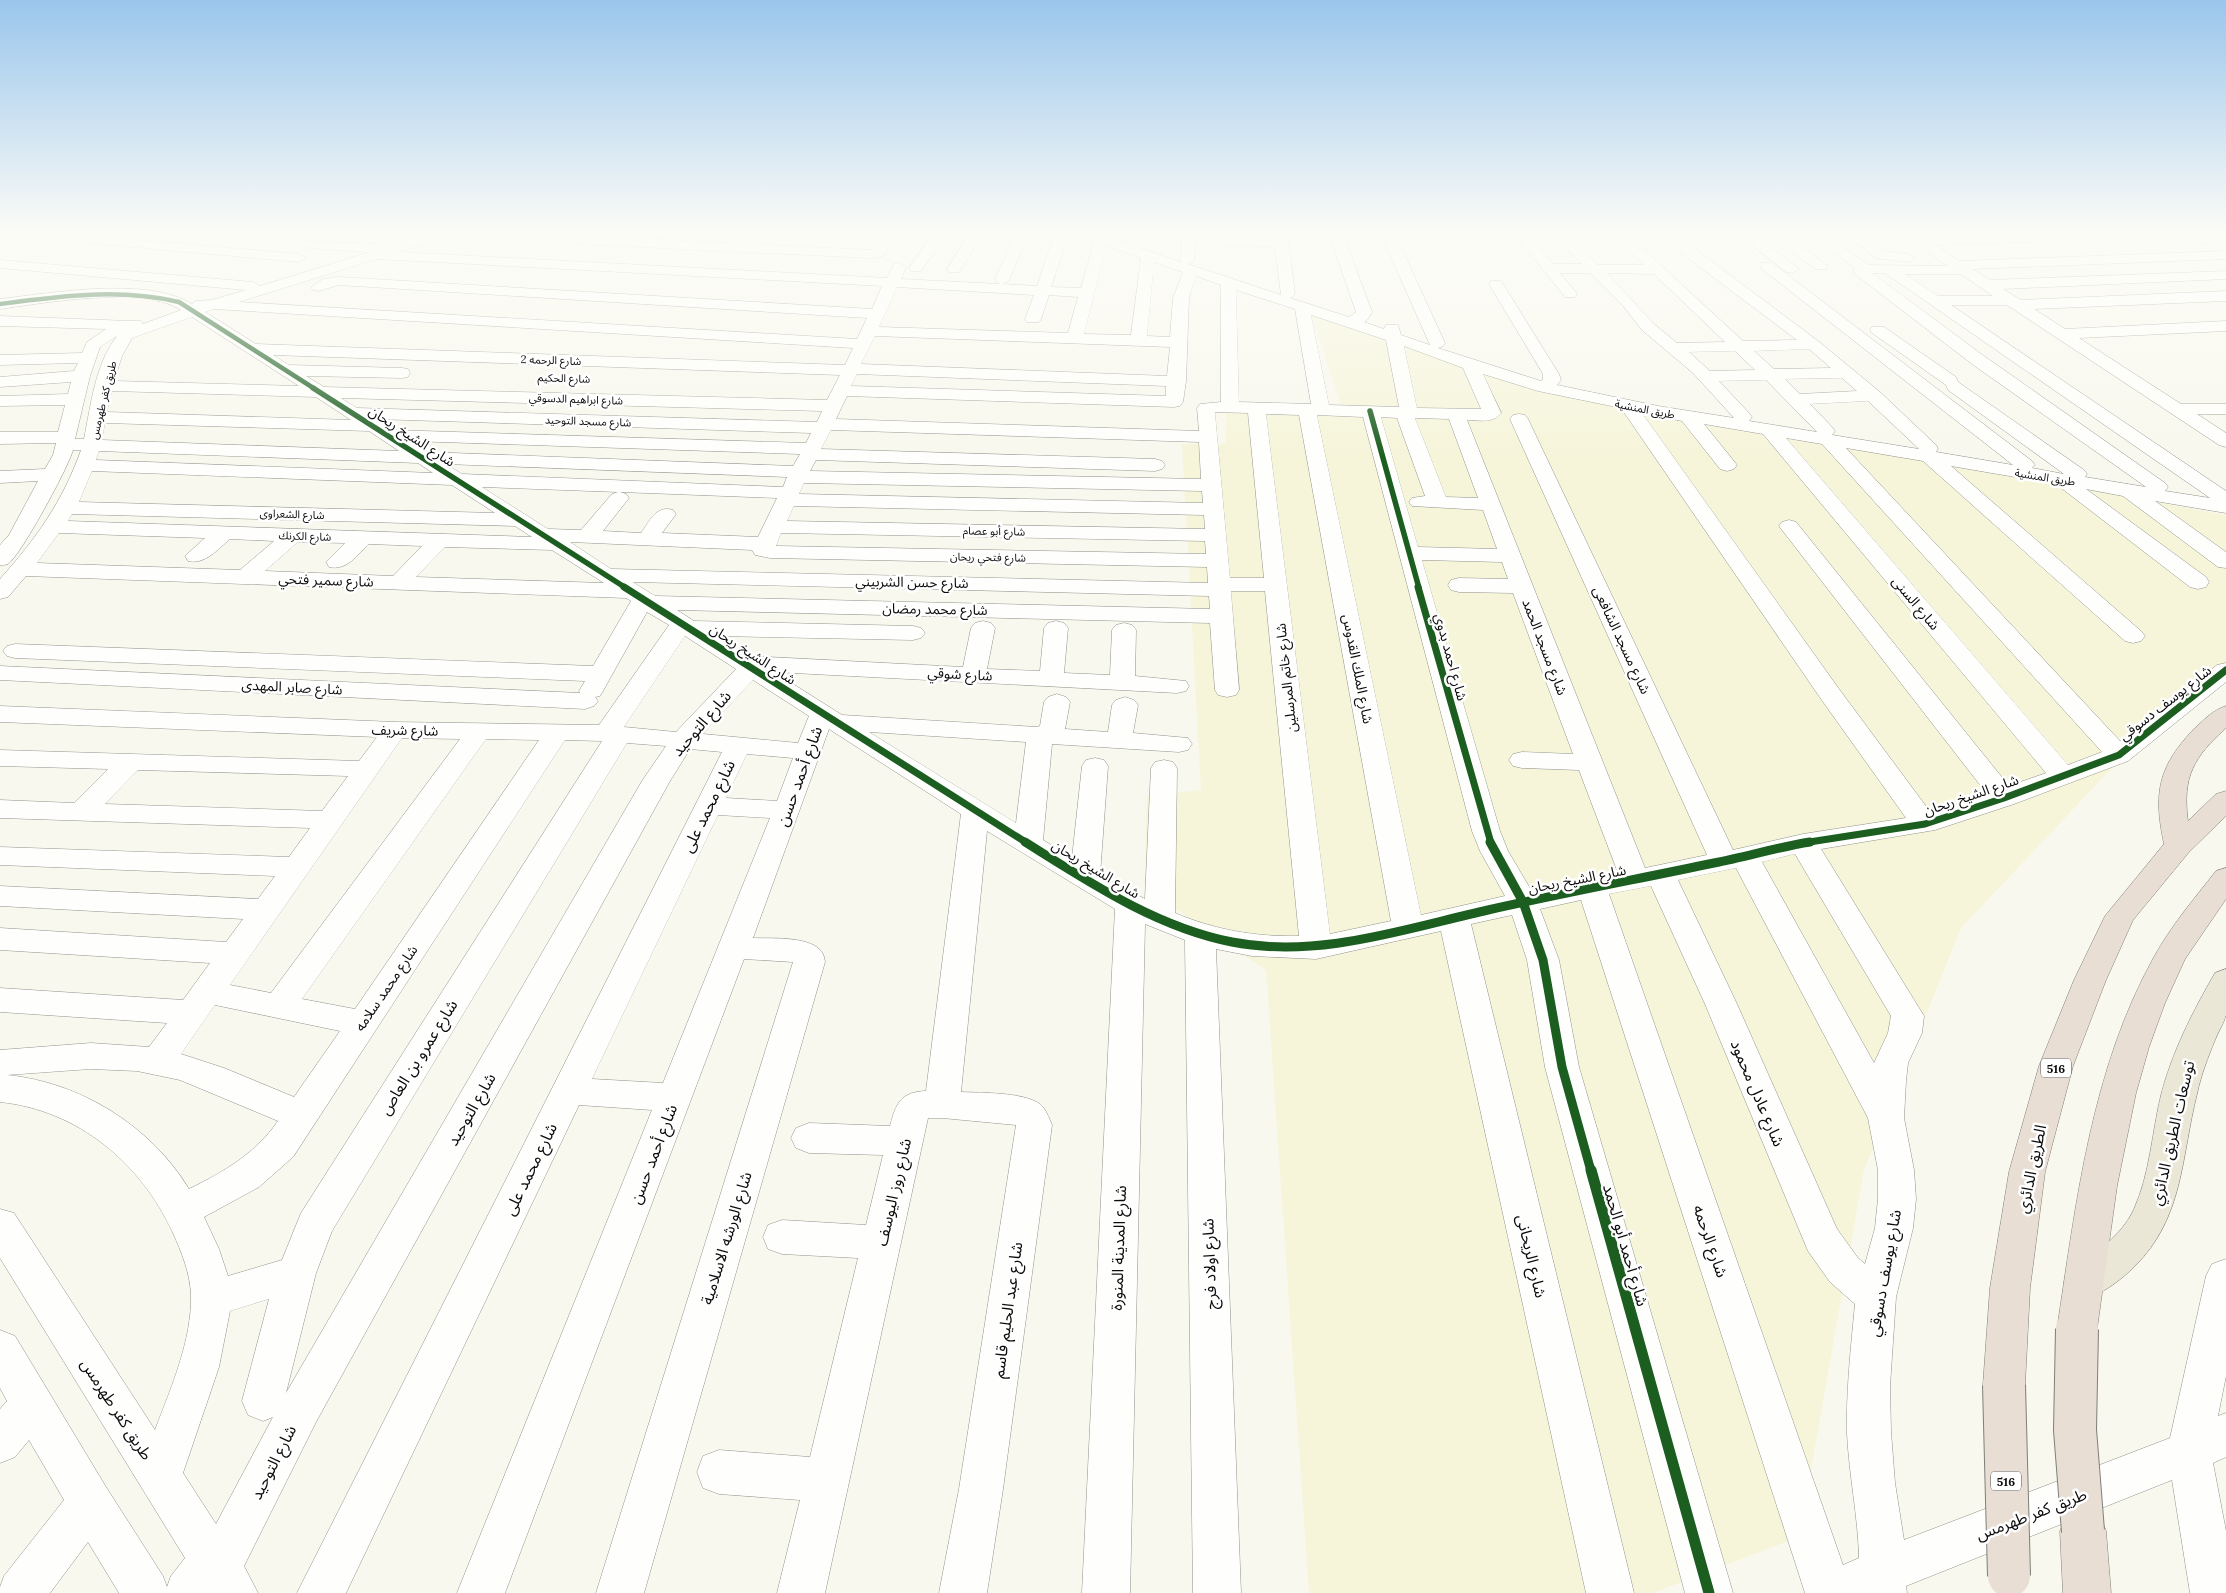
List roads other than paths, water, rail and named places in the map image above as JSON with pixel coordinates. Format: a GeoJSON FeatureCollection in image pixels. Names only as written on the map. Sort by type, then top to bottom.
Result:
{"type":"FeatureCollection","features":[{"type":"Feature","properties":{"kind":"highway"},"geometry":{"type":"LineString","coordinates":[[2179,844],[2171,811],[2171,796],[2177,768],[2192,745],[2226,714]]}},
{"type":"Feature","properties":{"kind":"highway","name":"الطريق الدائري"},"geometry":{"type":"LineString","coordinates":[[2010,1584],[2004,1386],[2010,1288],[2027,1172],[2056,1066],[2090,980],[2120,916],[2179,844],[2226,800]]}},
{"type":"Feature","properties":{"kind":"highway"},"geometry":{"type":"LineString","coordinates":[[2087,1593],[2076,1472],[2074,1372],[2095,1196],[2117,1093],[2147,1005],[2170,958],[2226,878]]}},
{"type":"Feature","properties":{"kind":"main road","name":"توسعات الطريق الدائري"},"geometry":{"type":"LineString","coordinates":[[2084,1282],[2114,1262],[2133,1243],[2146,1226],[2156,1207],[2162,1186],[2179,1095],[2191,1052],[2226,981]]}},
{"type":"Feature","properties":{"kind":"street","name":"طريق كفر طهرمس"},"geometry":{"type":"LineString","coordinates":[[0,559],[9,538],[52,475],[81,376],[93,345],[105,336],[149,326],[195,308]]}},
{"type":"Feature","properties":{"kind":"street","name":"طريق كفر طهرمس"},"geometry":{"type":"LineString","coordinates":[[0,592],[52,527],[75,489],[85,465],[111,364],[120,341],[128,331],[195,308]]}},
{"type":"Feature","properties":{"kind":"street","name":"شارع الشيخ ريحان"},"geometry":{"type":"LineString","coordinates":[[201,308],[252,349],[975,811],[1085,878],[1145,911],[1200,934],[1238,942],[1277,947],[1316,948],[1344,944],[1523,902],[1735,859],[1803,843],[1925,824],[2004,798],[2119,755]]}},
{"type":"Feature","properties":{"kind":"street"},"geometry":{"type":"LineString","coordinates":[[242,308],[326,311],[801,340],[881,309]]}},
{"type":"Feature","properties":{"kind":"street"},"geometry":{"type":"LineString","coordinates":[[572,308],[632,312],[887,308]]}},
{"type":"Feature","properties":{"kind":"street"},"geometry":{"type":"LineString","coordinates":[[868,308],[881,309]]}},
{"type":"Feature","properties":{"kind":"street"},"geometry":{"type":"LineString","coordinates":[[873,308],[896,314]]}},
{"type":"Feature","properties":{"kind":"street"},"geometry":{"type":"LineString","coordinates":[[876,308],[1075,338],[1179,342]]}},
{"type":"Feature","properties":{"kind":"street"},"geometry":{"type":"LineString","coordinates":[[1075,338],[1083,308]]}},
{"type":"Feature","properties":{"kind":"street"},"geometry":{"type":"LineString","coordinates":[[1138,341],[1141,308]]}},
{"type":"Feature","properties":{"kind":"street"},"geometry":{"type":"LineString","coordinates":[[1182,308],[1176,401],[1192,417],[1211,485],[1226,690]]}},
{"type":"Feature","properties":{"kind":"street"},"geometry":{"type":"LineString","coordinates":[[1226,308],[1230,407]]}},
{"type":"Feature","properties":{"kind":"street","name":"شارع الملك القدوس"},"geometry":{"type":"LineString","coordinates":[[1302,308],[1314,410],[1408,928]]}},
{"type":"Feature","properties":{"kind":"street","name":"طريق المنشية"},"geometry":{"type":"LineString","coordinates":[[1307,308],[1355,320]]}},
{"type":"Feature","properties":{"kind":"street","name":"طريق المنشية"},"geometry":{"type":"LineString","coordinates":[[1325,308],[1393,332],[1437,343],[1548,384],[1743,417],[1827,436],[2068,476],[2158,487],[2225,501]]}},
{"type":"Feature","properties":{"kind":"street"},"geometry":{"type":"LineString","coordinates":[[1355,320],[1364,312],[1363,308]]}},
{"type":"Feature","properties":{"kind":"street"},"geometry":{"type":"LineString","coordinates":[[1421,308],[1437,343]]}},
{"type":"Feature","properties":{"kind":"street"},"geometry":{"type":"LineString","coordinates":[[1511,308],[1550,371],[1548,384]]}},
{"type":"Feature","properties":{"kind":"street"},"geometry":{"type":"LineString","coordinates":[[1632,308],[1648,327],[1706,376],[1743,417]]}},
{"type":"Feature","properties":{"kind":"street"},"geometry":{"type":"LineString","coordinates":[[1699,308],[1796,399],[1827,436],[2119,755]]}},
{"type":"Feature","properties":{"kind":"street"},"geometry":{"type":"LineString","coordinates":[[1765,308],[1812,344],[1874,396],[1929,453],[2134,636]]}},
{"type":"Feature","properties":{"kind":"street"},"geometry":{"type":"LineString","coordinates":[[1822,308],[2025,465]]}},
{"type":"Feature","properties":{"kind":"street"},"geometry":{"type":"LineString","coordinates":[[1910,308],[1978,360],[2158,487]]}},
{"type":"Feature","properties":{"kind":"street"},"geometry":{"type":"LineString","coordinates":[[1945,308],[2225,501]]}},
{"type":"Feature","properties":{"kind":"street"},"geometry":{"type":"LineString","coordinates":[[2021,308],[2226,441]]}},
{"type":"Feature","properties":{"kind":"street"},"geometry":{"type":"LineString","coordinates":[[879,352],[881,309]]}},
{"type":"Feature","properties":{"kind":"street"},"geometry":{"type":"LineString","coordinates":[[767,540],[881,309]]}},
{"type":"Feature","properties":{"kind":"street"},"geometry":{"type":"LineString","coordinates":[[292,325],[326,311]]}},
{"type":"Feature","properties":{"kind":"street"},"geometry":{"type":"LineString","coordinates":[[613,329],[632,312]]}},
{"type":"Feature","properties":{"kind":"street"},"geometry":{"type":"LineString","coordinates":[[1016,312],[1035,312],[1056,320],[1079,321]]}},
{"type":"Feature","properties":{"kind":"street"},"geometry":{"type":"LineString","coordinates":[[352,326],[379,314]]}},
{"type":"Feature","properties":{"kind":"street"},"geometry":{"type":"LineString","coordinates":[[358,353],[423,317]]}},
{"type":"Feature","properties":{"kind":"street"},"geometry":{"type":"LineString","coordinates":[[1862,319],[1952,384],[2198,582]]}},
{"type":"Feature","properties":{"kind":"street"},"geometry":{"type":"LineString","coordinates":[[0,321],[128,331]]}},
{"type":"Feature","properties":{"kind":"street"},"geometry":{"type":"LineString","coordinates":[[2060,334],[2226,326]]}},
{"type":"Feature","properties":{"kind":"street"},"geometry":{"type":"LineString","coordinates":[[546,359],[586,327]]}},
{"type":"Feature","properties":{"kind":"street"},"geometry":{"type":"LineString","coordinates":[[636,330],[621,344],[730,352],[744,336]]}},
{"type":"Feature","properties":{"kind":"street"},"geometry":{"type":"LineString","coordinates":[[0,332],[105,336]]}},
{"type":"Feature","properties":{"kind":"street"},"geometry":{"type":"LineString","coordinates":[[1393,332],[1407,412],[1438,502]]}},
{"type":"Feature","properties":{"kind":"street","name":"طريق المنشية"},"geometry":{"type":"LineString","coordinates":[[1393,332],[1470,365],[1628,406],[1770,431],[1827,436]]}},
{"type":"Feature","properties":{"kind":"street"},"geometry":{"type":"LineString","coordinates":[[785,359],[801,340]]}},
{"type":"Feature","properties":{"kind":"street"},"geometry":{"type":"LineString","coordinates":[[1674,348],[1812,344]]}},
{"type":"Feature","properties":{"kind":"street","name":"شارع الرحمه 2"},"geometry":{"type":"LineString","coordinates":[[252,349],[546,359],[832,409]]}},
{"type":"Feature","properties":{"kind":"street"},"geometry":{"type":"LineString","coordinates":[[0,360],[88,358]]}},
{"type":"Feature","properties":{"kind":"street"},"geometry":{"type":"LineString","coordinates":[[1918,358],[1978,360]]}},
{"type":"Feature","properties":{"kind":"street"},"geometry":{"type":"LineString","coordinates":[[1158,363],[1178,363]]}},
{"type":"Feature","properties":{"kind":"street"},"geometry":{"type":"LineString","coordinates":[[832,409],[1070,432],[1192,417],[1210,407],[1488,416],[1492,412],[1470,365]]}},
{"type":"Feature","properties":{"kind":"street"},"geometry":{"type":"LineString","coordinates":[[285,370],[415,374]]}},
{"type":"Feature","properties":{"kind":"street"},"geometry":{"type":"LineString","coordinates":[[1706,376],[1847,373]]}},
{"type":"Feature","properties":{"kind":"street"},"geometry":{"type":"LineString","coordinates":[[0,382],[81,376]]}},
{"type":"Feature","properties":{"kind":"street"},"geometry":{"type":"LineString","coordinates":[[832,409],[1177,381]]}},
{"type":"Feature","properties":{"kind":"street","name":"شارع ابراهيم الدسوقي"},"geometry":{"type":"LineString","coordinates":[[105,386],[832,409]]}},
{"type":"Feature","properties":{"kind":"street"},"geometry":{"type":"LineString","coordinates":[[823,386],[832,409]]}},
{"type":"Feature","properties":{"kind":"street"},"geometry":{"type":"LineString","coordinates":[[0,438],[60,448],[94,432],[378,429],[1137,394]]}},
{"type":"Feature","properties":{"kind":"street"},"geometry":{"type":"LineString","coordinates":[[1796,399],[1874,396]]}},
{"type":"Feature","properties":{"kind":"street"},"geometry":{"type":"LineString","coordinates":[[0,401],[75,399]]}},
{"type":"Feature","properties":{"kind":"street"},"geometry":{"type":"LineString","coordinates":[[1628,406],[1830,694],[1925,824]]}},
{"type":"Feature","properties":{"kind":"street","name":"شارع خاتم المرسلين"},"geometry":{"type":"LineString","coordinates":[[1256,408],[1316,948]]}},
{"type":"Feature","properties":{"kind":"street"},"geometry":{"type":"LineString","coordinates":[[832,409],[1192,417]]}},
{"type":"Feature","properties":{"kind":"street"},"geometry":{"type":"LineString","coordinates":[[832,409],[1156,460],[1066,452],[832,409]]}},
{"type":"Feature","properties":{"kind":"street","name":"شارع مسجد التوحيد"},"geometry":{"type":"LineString","coordinates":[[378,429],[832,409]]}},
{"type":"Feature","properties":{"kind":"street"},"geometry":{"type":"LineString","coordinates":[[2175,409],[2226,409]]}},
{"type":"Feature","properties":{"kind":"street","name":"شارع احمد بدوي"},"geometry":{"type":"LineString","coordinates":[[1370,411],[1486,831],[1494,851],[1523,902]]}},
{"type":"Feature","properties":{"kind":"street","name":"شارع مسجد الحمد"},"geometry":{"type":"LineString","coordinates":[[1456,414],[1589,762],[1648,877]]}},
{"type":"Feature","properties":{"kind":"street"},"geometry":{"type":"LineString","coordinates":[[1689,417],[1727,465]]}},
{"type":"Feature","properties":{"kind":"street","name":"شارع مسجد الشافعى"},"geometry":{"type":"LineString","coordinates":[[1519,419],[1735,859],[1886,1118]]}},
{"type":"Feature","properties":{"kind":"street"},"geometry":{"type":"LineString","coordinates":[[94,432],[363,445],[378,429]]}},
{"type":"Feature","properties":{"kind":"street","name":"شارع السنى"},"geometry":{"type":"LineString","coordinates":[[1770,431],[2062,775]]}},
{"type":"Feature","properties":{"kind":"street"},"geometry":{"type":"LineString","coordinates":[[94,432],[791,489],[1212,509]]}},
{"type":"Feature","properties":{"kind":"street"},"geometry":{"type":"LineString","coordinates":[[1066,452],[1070,432]]}},
{"type":"Feature","properties":{"kind":"street","name":"طريق المنشية"},"geometry":{"type":"LineString","coordinates":[[1929,453],[2025,465],[2126,491],[2225,501]]}},
{"type":"Feature","properties":{"kind":"street"},"geometry":{"type":"LineString","coordinates":[[85,465],[474,491],[619,498],[791,489]]}},
{"type":"Feature","properties":{"kind":"street"},"geometry":{"type":"LineString","coordinates":[[0,477],[52,475]]}},
{"type":"Feature","properties":{"kind":"street"},"geometry":{"type":"LineString","coordinates":[[75,489],[474,491],[1211,485]]}},
{"type":"Feature","properties":{"kind":"street"},"geometry":{"type":"LineString","coordinates":[[2126,491],[2226,562]]}},
{"type":"Feature","properties":{"kind":"street"},"geometry":{"type":"LineString","coordinates":[[586,537],[619,498]]}},
{"type":"Feature","properties":{"kind":"street"},"geometry":{"type":"LineString","coordinates":[[1395,502],[1490,504]]}},
{"type":"Feature","properties":{"kind":"street","name":"شارع الشعراوى"},"geometry":{"type":"LineString","coordinates":[[65,508],[519,520]]}},
{"type":"Feature","properties":{"kind":"street"},"geometry":{"type":"LineString","coordinates":[[647,539],[666,514]]}},
{"type":"Feature","properties":{"kind":"street"},"geometry":{"type":"LineString","coordinates":[[707,542],[720,523]]}},
{"type":"Feature","properties":{"kind":"street"},"geometry":{"type":"LineString","coordinates":[[1789,526],[2004,798]]}},
{"type":"Feature","properties":{"kind":"street","name":"شارع الكرنك"},"geometry":{"type":"LineString","coordinates":[[52,527],[440,540],[586,537],[707,542],[767,540]]}},
{"type":"Feature","properties":{"kind":"street"},"geometry":{"type":"LineString","coordinates":[[132,548],[154,531]]}},
{"type":"Feature","properties":{"kind":"street"},"geometry":{"type":"LineString","coordinates":[[196,556],[225,533]]}},
{"type":"Feature","properties":{"kind":"street"},"geometry":{"type":"LineString","coordinates":[[246,577],[293,535]]}},
{"type":"Feature","properties":{"kind":"street","name":"شارع أبو عصام"},"geometry":{"type":"LineString","coordinates":[[767,540],[1214,535]]}},
{"type":"Feature","properties":{"kind":"street"},"geometry":{"type":"LineString","coordinates":[[337,562],[363,538]]}},
{"type":"Feature","properties":{"kind":"street"},"geometry":{"type":"LineString","coordinates":[[398,583],[440,540]]}},
{"type":"Feature","properties":{"kind":"street","name":"شارع فتحي ريحان"},"geometry":{"type":"LineString","coordinates":[[767,540],[770,552],[1216,561]]}},
{"type":"Feature","properties":{"kind":"street"},"geometry":{"type":"LineString","coordinates":[[1409,553],[1510,556]]}},
{"type":"Feature","properties":{"kind":"street"},"geometry":{"type":"LineString","coordinates":[[904,671],[933,556]]}},
{"type":"Feature","properties":{"kind":"street","name":"شارع سمير فتحي"},"geometry":{"type":"LineString","coordinates":[[20,569],[398,583],[641,598]]}},
{"type":"Feature","properties":{"kind":"street","name":"شارع حسن الشربيني"},"geometry":{"type":"LineString","coordinates":[[606,575],[926,583],[1218,587],[1276,585]]}},
{"type":"Feature","properties":{"kind":"street"},"geometry":{"type":"LineString","coordinates":[[1459,585],[1522,586]]}},
{"type":"Feature","properties":{"kind":"street","name":"شارع محمد رمضان"},"geometry":{"type":"LineString","coordinates":[[641,598],[920,609],[1220,616]]}},
{"type":"Feature","properties":{"kind":"street","name":"شارع محمد سلامه"},"geometry":{"type":"LineString","coordinates":[[182,1210],[243,1180],[280,1147],[585,701],[641,598]]}},
{"type":"Feature","properties":{"kind":"street"},"geometry":{"type":"LineString","coordinates":[[685,626],[913,633]]}},
{"type":"Feature","properties":{"kind":"street","name":"شارع عمرو بن العاص"},"geometry":{"type":"LineString","coordinates":[[263,1401],[296,1273],[315,1225],[613,733],[685,626]]}},
{"type":"Feature","properties":{"kind":"street"},"geometry":{"type":"LineString","coordinates":[[973,675],[983,628]]}},
{"type":"Feature","properties":{"kind":"street"},"geometry":{"type":"LineString","coordinates":[[1028,842],[1054,690],[1056,628]]}},
{"type":"Feature","properties":{"kind":"street"},"geometry":{"type":"LineString","coordinates":[[1119,740],[1124,694],[1124,630]]}},
{"type":"Feature","properties":{"kind":"street"},"geometry":{"type":"LineString","coordinates":[[15,651],[600,674]]}},
{"type":"Feature","properties":{"kind":"street","name":"شارع شوقي"},"geometry":{"type":"LineString","coordinates":[[747,665],[973,675],[1054,690],[1124,694],[1178,686]]}},
{"type":"Feature","properties":{"kind":"street","name":"شارع التوحيد"},"geometry":{"type":"LineString","coordinates":[[213,1579],[301,1408],[656,780],[683,740],[747,665]]}},
{"type":"Feature","properties":{"kind":"street","name":"شارع يوسف دسوقي"},"geometry":{"type":"LineString","coordinates":[[2119,755],[2226,670]]}},
{"type":"Feature","properties":{"kind":"street","name":"شارع صابر المهدى"},"geometry":{"type":"LineString","coordinates":[[0,673],[585,701]]}},
{"type":"Feature","properties":{"kind":"street","name":"شارع شريف"},"geometry":{"type":"LineString","coordinates":[[0,714],[395,730],[613,733],[808,752]]}},
{"type":"Feature","properties":{"kind":"street"},"geometry":{"type":"LineString","coordinates":[[829,718],[1180,744]]}},
{"type":"Feature","properties":{"kind":"street","name":"شارع أحمد حسن"},"geometry":{"type":"LineString","coordinates":[[481,1593],[808,752],[829,718]]}},
{"type":"Feature","properties":{"kind":"street"},"geometry":{"type":"LineString","coordinates":[[157,1062],[395,730]]}},
{"type":"Feature","properties":{"kind":"street"},"geometry":{"type":"LineString","coordinates":[[279,1006],[479,731]]}},
{"type":"Feature","properties":{"kind":"street","name":"شارع محمد على"},"geometry":{"type":"LineString","coordinates":[[321,1593],[738,746]]}},
{"type":"Feature","properties":{"kind":"street"},"geometry":{"type":"LineString","coordinates":[[0,758],[368,769]]}},
{"type":"Feature","properties":{"kind":"street"},"geometry":{"type":"LineString","coordinates":[[1522,760],[1589,762]]}},
{"type":"Feature","properties":{"kind":"street"},"geometry":{"type":"LineString","coordinates":[[82,811],[131,762]]}},
{"type":"Feature","properties":{"kind":"street"},"geometry":{"type":"LineString","coordinates":[[1085,878],[1095,766]]}},
{"type":"Feature","properties":{"kind":"street","name":"شارع المدينة المنورة"},"geometry":{"type":"LineString","coordinates":[[1106,1593],[1145,911],[1164,768]]}},
{"type":"Feature","properties":{"kind":"street"},"geometry":{"type":"LineString","coordinates":[[708,806],[787,810]]}},
{"type":"Feature","properties":{"kind":"street"},"geometry":{"type":"LineString","coordinates":[[0,809],[331,820]]}},
{"type":"Feature","properties":{"kind":"street"},"geometry":{"type":"LineString","coordinates":[[942,1104],[975,811]]}},
{"type":"Feature","properties":{"kind":"street","name":"شارع يوسف دسوقي"},"geometry":{"type":"LineString","coordinates":[[1803,843],[1908,1016],[1905,1033],[1891,1063],[1886,1118],[1896,1170],[1897,1199],[1894,1228],[1876,1297],[1869,1386],[1869,1432],[1881,1529],[1882,1583]]}},
{"type":"Feature","properties":{"kind":"street"},"geometry":{"type":"LineString","coordinates":[[0,856],[297,867]]}},
{"type":"Feature","properties":{"kind":"street","name":"شارع عادل محمود"},"geometry":{"type":"LineString","coordinates":[[1648,877],[1720,1004],[1822,1239],[1844,1270],[1876,1297]]}},
{"type":"Feature","properties":{"kind":"street","name":"شارع الرحمه"},"geometry":{"type":"LineString","coordinates":[[1592,889],[1830,1593]]}},
{"type":"Feature","properties":{"kind":"street"},"geometry":{"type":"LineString","coordinates":[[0,896],[266,910]]}},
{"type":"Feature","properties":{"kind":"street","name":"شارع أحمد أبو الحمد"},"geometry":{"type":"LineString","coordinates":[[1523,902],[1546,975],[1562,1067],[1709,1593]]}},
{"type":"Feature","properties":{"kind":"street","name":"شارع الريحانى"},"geometry":{"type":"LineString","coordinates":[[1454,919],[1610,1593]]}},
{"type":"Feature","properties":{"kind":"street","name":"شارع اولاد فرج"},"geometry":{"type":"LineString","coordinates":[[1200,934],[1218,1593]]}},
{"type":"Feature","properties":{"kind":"street"},"geometry":{"type":"LineString","coordinates":[[0,939],[235,954]]}},
{"type":"Feature","properties":{"kind":"street","name":"شارع الورشه الاسلامية"},"geometry":{"type":"LineString","coordinates":[[620,1593],[809,962],[809,957],[805,953],[798,951],[733,948]]}},
{"type":"Feature","properties":{"kind":"street"},"geometry":{"type":"LineString","coordinates":[[0,1000],[200,1002],[279,1006],[363,1023]]}},
{"type":"Feature","properties":{"kind":"street"},"geometry":{"type":"LineString","coordinates":[[0,1064],[77,1056],[116,1056],[157,1062],[205,1075],[301,1115]]}},
{"type":"Feature","properties":{"kind":"street"},"geometry":{"type":"LineString","coordinates":[[0,1088],[16,1088],[52,1099],[93,1118],[128,1143],[152,1167],[182,1210],[207,1269],[211,1299],[208,1332],[160,1474]]}},
{"type":"Feature","properties":{"kind":"street"},"geometry":{"type":"LineString","coordinates":[[568,1091],[675,1098]]}},
{"type":"Feature","properties":{"kind":"street","name":"شارع روز اليوسف"},"geometry":{"type":"LineString","coordinates":[[801,1593],[912,1110],[919,1105],[942,1104]]}},
{"type":"Feature","properties":{"kind":"street","name":"شارع عبد الحليم قاسم"},"geometry":{"type":"LineString","coordinates":[[942,1104],[1026,1112],[1032,1118],[1034,1126],[982,1479],[963,1593]]}},
{"type":"Feature","properties":{"kind":"street"},"geometry":{"type":"LineString","coordinates":[[809,1138],[904,1141]]}},
{"type":"Feature","properties":{"kind":"street","name":"طريق كفر طهرمس"},"geometry":{"type":"LineString","coordinates":[[0,1224],[160,1474],[213,1579]]}},
{"type":"Feature","properties":{"kind":"street"},"geometry":{"type":"LineString","coordinates":[[782,1237],[882,1243]]}},
{"type":"Feature","properties":{"kind":"street"},"geometry":{"type":"LineString","coordinates":[[211,1299],[296,1273]]}},
{"type":"Feature","properties":{"kind":"street"},"geometry":{"type":"LineString","coordinates":[[2217,1579],[2208,1443],[2226,1276]]}},
{"type":"Feature","properties":{"kind":"street"},"geometry":{"type":"LineString","coordinates":[[0,1350],[90,1504],[146,1593]]}},
{"type":"Feature","properties":{"kind":"street"},"geometry":{"type":"LineString","coordinates":[[0,1442],[32,1404]]}},
{"type":"Feature","properties":{"kind":"street","name":"طريق كفر طهرمس"},"geometry":{"type":"LineString","coordinates":[[1835,1593],[1882,1583],[2208,1443]]}},
{"type":"Feature","properties":{"kind":"street"},"geometry":{"type":"LineString","coordinates":[[719,1472],[827,1480]]}},
{"type":"Feature","properties":{"kind":"street"},"geometry":{"type":"LineString","coordinates":[[21,1593],[90,1504]]}}]}
